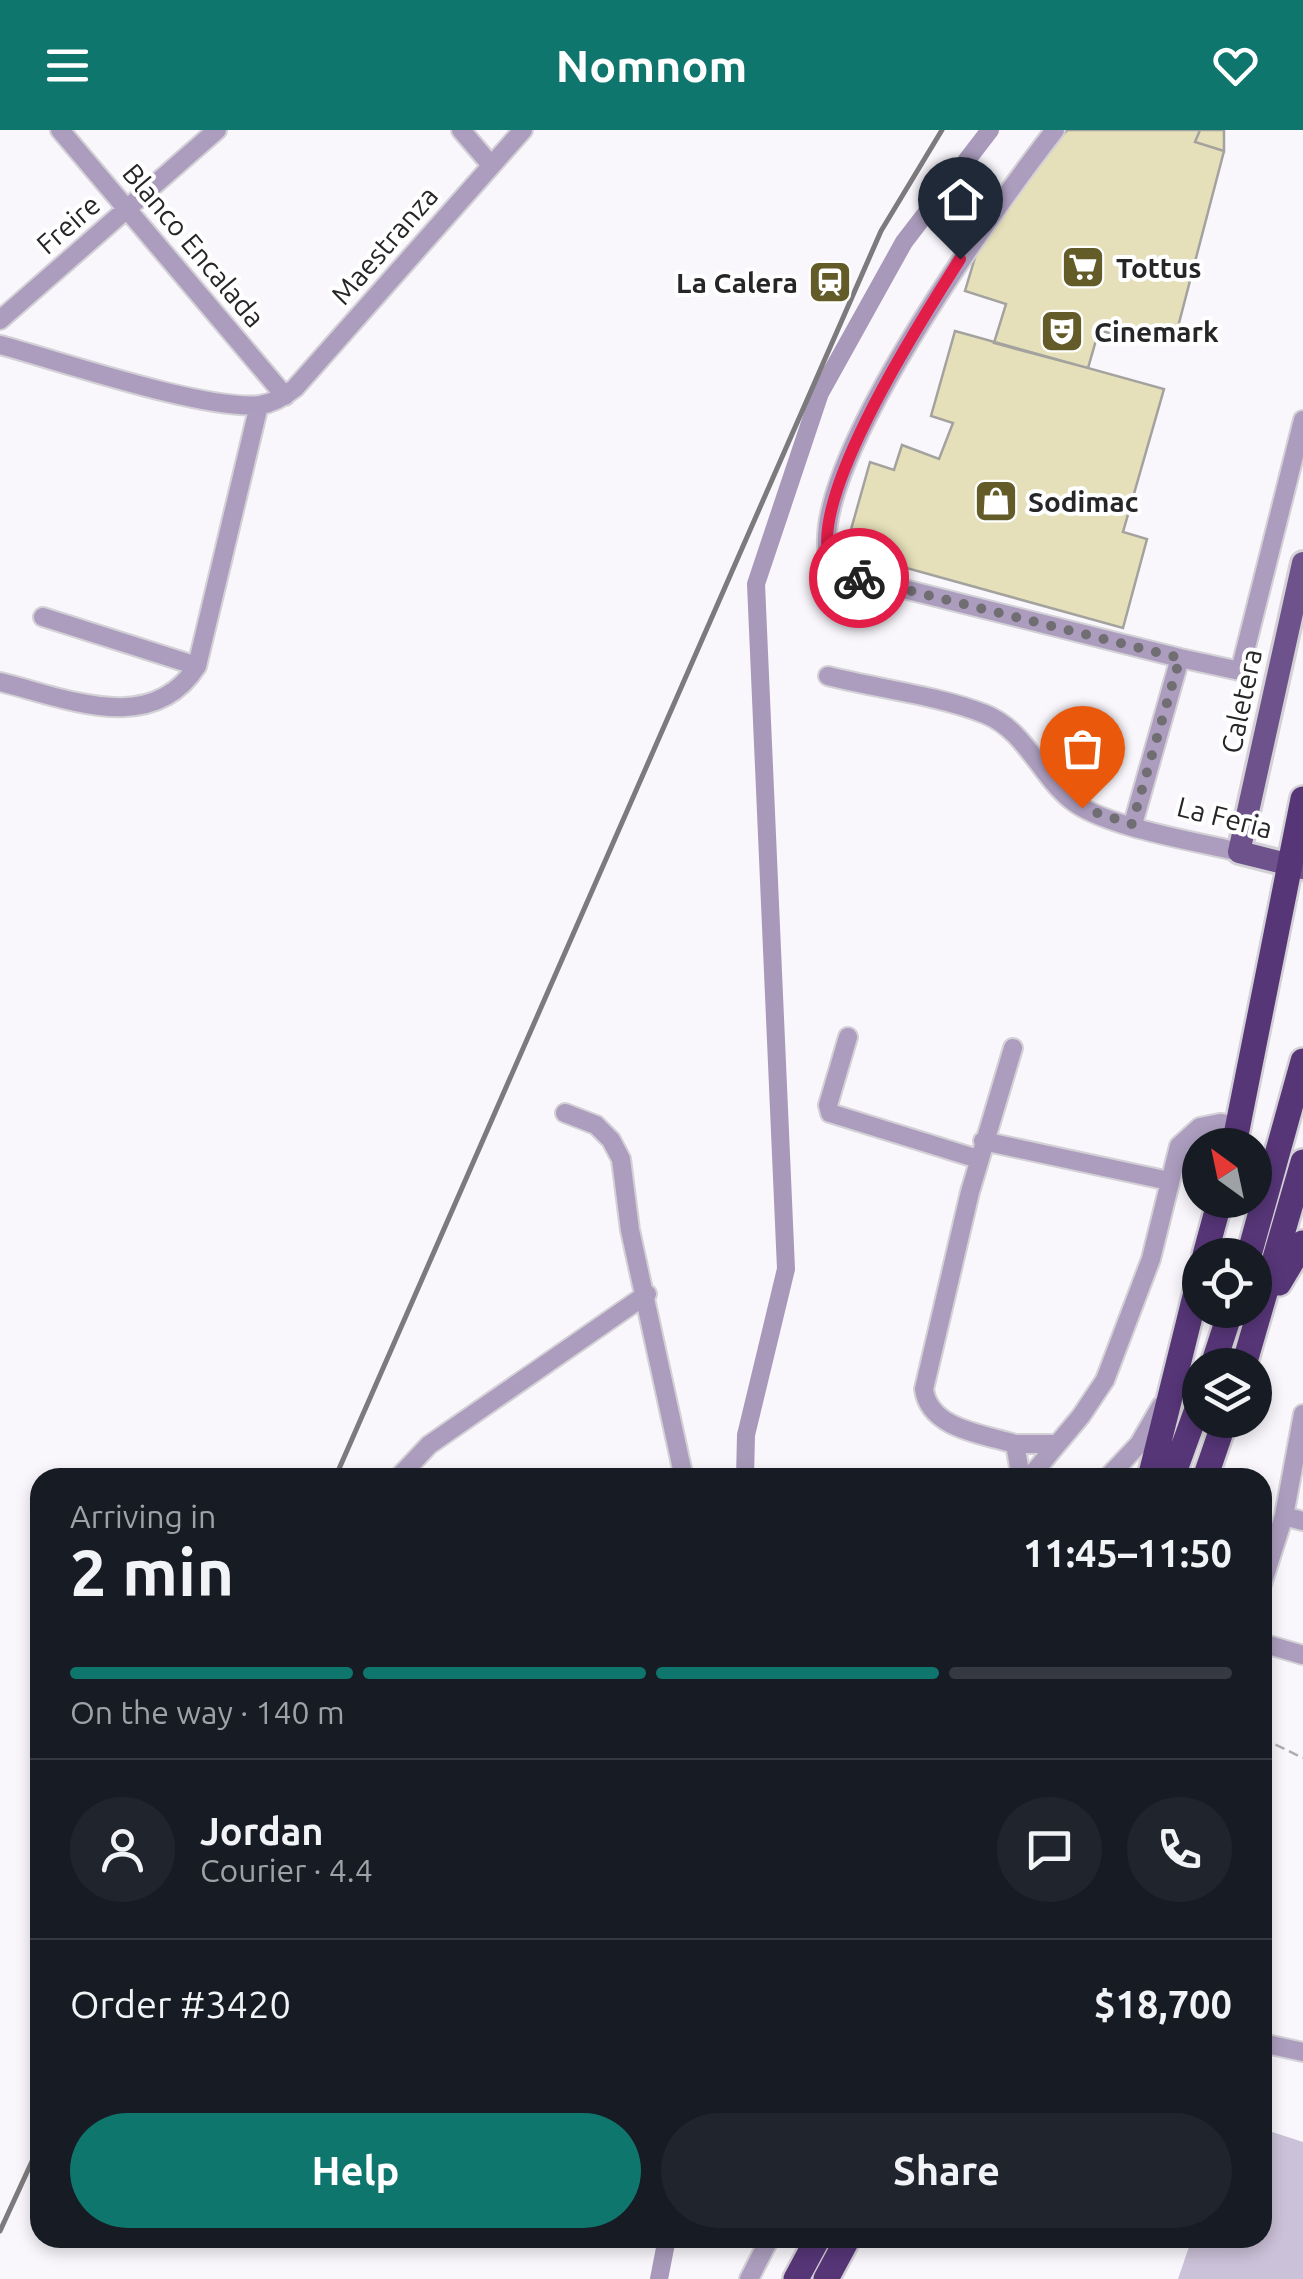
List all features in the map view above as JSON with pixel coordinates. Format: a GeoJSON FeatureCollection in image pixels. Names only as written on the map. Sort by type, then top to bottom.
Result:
{"type":"FeatureCollection","features":[{"type":"Feature","properties":{"kind":"highway"},"geometry":{"type":"LineString","coordinates":[[1239,1128],[1295,866],[1303,799]]}},
{"type":"Feature","properties":{"kind":"highway"},"geometry":{"type":"LineString","coordinates":[[1254,1238],[1303,1061]]}},
{"type":"Feature","properties":{"kind":"highway"},"geometry":{"type":"LineString","coordinates":[[1272,1276],[1303,1162]]}},
{"type":"Feature","properties":{"kind":"highway"},"geometry":{"type":"LineString","coordinates":[[1272,1294],[1303,1243]]}},
{"type":"Feature","properties":{"kind":"highway"},"geometry":{"type":"LineString","coordinates":[[1152,1468],[1186,1328]]}},
{"type":"Feature","properties":{"kind":"highway"},"geometry":{"type":"LineString","coordinates":[[1176,1468],[1186,1438]]}},
{"type":"Feature","properties":{"kind":"highway"},"geometry":{"type":"LineString","coordinates":[[1208,1468],[1219,1438]]}},
{"type":"Feature","properties":{"kind":"highway"},"geometry":{"type":"LineString","coordinates":[[796,2279],[813,2248]]}},
{"type":"Feature","properties":{"kind":"highway"},"geometry":{"type":"LineString","coordinates":[[826,2279],[843,2248]]}},
{"type":"Feature","properties":{"kind":"main road","name":"Caletera"},"geometry":{"type":"LineString","coordinates":[[1239,852],[1303,563]]}},
{"type":"Feature","properties":{"kind":"main road","name":"La Feria"},"geometry":{"type":"LineString","coordinates":[[1239,852],[1295,866]]}},
{"type":"Feature","properties":{"kind":"street","name":"Blanco Encalada"},"geometry":{"type":"LineString","coordinates":[[60,130],[285,396]]}},
{"type":"Feature","properties":{"kind":"street","name":"Freire"},"geometry":{"type":"LineString","coordinates":[[0,320],[217,130]]}},
{"type":"Feature","properties":{"kind":"street"},"geometry":{"type":"LineString","coordinates":[[461,130],[491,165]]}},
{"type":"Feature","properties":{"kind":"street","name":"Maestranza"},"geometry":{"type":"LineString","coordinates":[[285,396],[523,130]]}},
{"type":"Feature","properties":{"kind":"street"},"geometry":{"type":"LineString","coordinates":[[1055,130],[981,226],[864,424],[842,472],[824,538],[832,566],[844,574],[1240,670],[1303,420]]}},
{"type":"Feature","properties":{"kind":"street"},"geometry":{"type":"LineString","coordinates":[[0,346],[204,399],[259,405],[285,396]]}},
{"type":"Feature","properties":{"kind":"street"},"geometry":{"type":"LineString","coordinates":[[0,682],[121,710],[154,703],[184,686],[197,666],[259,405]]}},
{"type":"Feature","properties":{"kind":"street"},"geometry":{"type":"LineString","coordinates":[[43,617],[197,666]]}},
{"type":"Feature","properties":{"kind":"street"},"geometry":{"type":"LineString","coordinates":[[1132,824],[1180,658]]}},
{"type":"Feature","properties":{"kind":"street","name":"La Feria"},"geometry":{"type":"LineString","coordinates":[[828,676],[987,715],[1022,742],[1073,802],[1106,819],[1239,852]]}},
{"type":"Feature","properties":{"kind":"street"},"geometry":{"type":"LineString","coordinates":[[848,1037],[828,1106],[830,1113],[981,1150],[1170,1181]]}},
{"type":"Feature","properties":{"kind":"street"},"geometry":{"type":"LineString","coordinates":[[1014,1048],[981,1150],[925,1395],[940,1418],[1015,1444],[1054,1444]]}},
{"type":"Feature","properties":{"kind":"street"},"geometry":{"type":"LineString","coordinates":[[565,1113],[596,1124],[617,1150],[630,1230],[648,1294],[655,1355],[682,1468]]}},
{"type":"Feature","properties":{"kind":"street"},"geometry":{"type":"LineString","coordinates":[[1203,1128],[1220,1122],[1228,1128]]}},
{"type":"Feature","properties":{"kind":"street"},"geometry":{"type":"LineString","coordinates":[[1036,1468],[1082,1416],[1104,1380],[1151,1259],[1176,1153],[1182,1145]]}},
{"type":"Feature","properties":{"kind":"street"},"geometry":{"type":"LineString","coordinates":[[407,1468],[429,1445],[648,1294]]}},
{"type":"Feature","properties":{"kind":"street"},"geometry":{"type":"LineString","coordinates":[[1117,1468],[1139,1444],[1169,1393]]}},
{"type":"Feature","properties":{"kind":"street"},"geometry":{"type":"LineString","coordinates":[[1272,1553],[1284,1516],[1303,1414]]}},
{"type":"Feature","properties":{"kind":"street"},"geometry":{"type":"LineString","coordinates":[[1015,1444],[1019,1468]]}},
{"type":"Feature","properties":{"kind":"street"},"geometry":{"type":"LineString","coordinates":[[1284,1516],[1303,1522]]}},
{"type":"Feature","properties":{"kind":"street"},"geometry":{"type":"LineString","coordinates":[[1272,1646],[1303,1655]]}},
{"type":"Feature","properties":{"kind":"street"},"geometry":{"type":"LineString","coordinates":[[1272,2044],[1303,2052]]}},
{"type":"Feature","properties":{"kind":"street"},"geometry":{"type":"LineString","coordinates":[[749,2279],[765,2248]]}},
{"type":"Feature","properties":{"kind":"path"},"geometry":{"type":"LineString","coordinates":[[1272,1743],[1303,1758]]}},
{"type":"Feature","properties":{"kind":"shaded area"},"geometry":{"type":"Polygon","coordinates":[[[1272,2132],[1303,2142],[1303,2279],[1178,2279],[1189,2248],[1272,2248],[1272,2132]]]}},
{"type":"Feature","properties":{"kind":"building","name":"Tottus"},"geometry":{"type":"Polygon","coordinates":[[[1067,130],[1200,130],[1195,142],[1224,151],[1174,342],[1150,336],[1147,344],[1099,330],[1088,368],[994,343],[1006,304],[965,291],[979,244],[1067,130]]]}},
{"type":"Feature","properties":{"kind":"building"},"geometry":{"type":"Polygon","coordinates":[[[1200,130],[1224,130],[1224,151],[1195,142],[1200,130]]]}},
{"type":"Feature","properties":{"kind":"building","name":"Sodimac"},"geometry":{"type":"Polygon","coordinates":[[[955,331],[1164,389],[1123,532],[1147,539],[1123,628],[845,551],[870,462],[894,470],[902,445],[939,459],[953,423],[931,416],[955,331]]]}},
{"type":"Feature","properties":{"kind":"waterway"},"geometry":{"type":"LineString","coordinates":[[745,1468],[746,1435],[786,1269],[756,584],[820,393],[904,242],[990,130]]}},
{"type":"Feature","properties":{"kind":"waterway"},"geometry":{"type":"LineString","coordinates":[[659,2279],[665,2248]]}},
{"type":"Feature","properties":{"kind":"railway"},"geometry":{"type":"LineString","coordinates":[[339,1468],[881,231],[942,130]]}},
{"type":"Feature","properties":{"kind":"railway"},"geometry":{"type":"LineString","coordinates":[[0,2231],[30,2166]]}},
{"type":"Feature","properties":{"kind":"way so far"},"geometry":{"type":"LineString","coordinates":[[859,578],[1180,658],[1132,824],[1106,819],[1082,808]]}},
{"type":"Feature","properties":{"kind":"place","name":"Tottus"},"geometry":{"type":"Point","coordinates":[1083,267]}},
{"type":"Feature","properties":{"kind":"place","name":"La Calera"},"geometry":{"type":"Point","coordinates":[830,282]}},
{"type":"Feature","properties":{"kind":"place","name":"Cinemark"},"geometry":{"type":"Point","coordinates":[1062,331]}},
{"type":"Feature","properties":{"kind":"place","name":"Sodimac"},"geometry":{"type":"Point","coordinates":[996,501]}},
{"type":"Feature","properties":{"kind":"route"},"geometry":{"type":"LineString","coordinates":[[859,578],[832,566],[826,554],[824,538],[842,472],[864,424],[960,259]]}}]}
